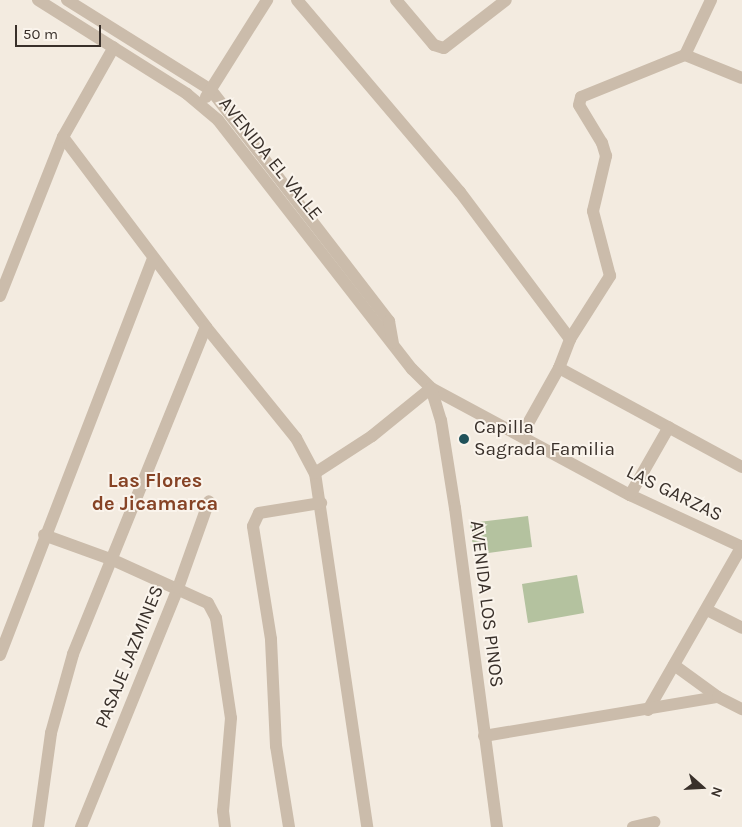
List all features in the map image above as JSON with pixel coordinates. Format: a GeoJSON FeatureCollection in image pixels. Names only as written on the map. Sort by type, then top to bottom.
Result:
{"type":"FeatureCollection","features":[{"type":"Feature","properties":{"kind":"street","name":"AVENIDA EL VALLE"},"geometry":{"type":"LineString","coordinates":[[38,0],[114,47],[201,105],[218,120],[394,346],[431,388]]}},
{"type":"Feature","properties":{"kind":"street"},"geometry":{"type":"LineString","coordinates":[[67,0],[210,90],[389,321],[394,346]]}},
{"type":"Feature","properties":{"kind":"street"},"geometry":{"type":"LineString","coordinates":[[201,105],[267,0]]}},
{"type":"Feature","properties":{"kind":"street"},"geometry":{"type":"LineString","coordinates":[[297,0],[460,192],[570,339]]}},
{"type":"Feature","properties":{"kind":"street"},"geometry":{"type":"LineString","coordinates":[[396,0],[434,45],[444,48],[506,0]]}},
{"type":"Feature","properties":{"kind":"street"},"geometry":{"type":"LineString","coordinates":[[521,436],[559,368],[570,339],[610,276],[593,210],[606,156],[602,143],[579,105],[581,97],[685,55],[711,0]]}},
{"type":"Feature","properties":{"kind":"street"},"geometry":{"type":"LineString","coordinates":[[0,296],[63,136],[114,47]]}},
{"type":"Feature","properties":{"kind":"street"},"geometry":{"type":"LineString","coordinates":[[685,55],[742,78]]}},
{"type":"Feature","properties":{"kind":"street"},"geometry":{"type":"LineString","coordinates":[[63,136],[153,258],[296,438],[316,473],[367,827]]}},
{"type":"Feature","properties":{"kind":"street"},"geometry":{"type":"LineString","coordinates":[[0,655],[44,535],[153,258]]}},
{"type":"Feature","properties":{"kind":"street"},"geometry":{"type":"LineString","coordinates":[[38,827],[60,694],[206,326]]}},
{"type":"Feature","properties":{"kind":"street"},"geometry":{"type":"LineString","coordinates":[[559,368],[742,467]]}},
{"type":"Feature","properties":{"kind":"street"},"geometry":{"type":"LineString","coordinates":[[316,473],[372,436],[431,388]]}},
{"type":"Feature","properties":{"kind":"street","name":"LAS GARZAS"},"geometry":{"type":"LineString","coordinates":[[431,388],[630,494],[742,547]]}},
{"type":"Feature","properties":{"kind":"street","name":"AVENIDA LOS PINOS"},"geometry":{"type":"LineString","coordinates":[[431,388],[441,420],[447,459],[497,827]]}},
{"type":"Feature","properties":{"kind":"street"},"geometry":{"type":"LineString","coordinates":[[630,494],[669,427]]}},
{"type":"Feature","properties":{"kind":"street","name":"PASAJE JAZMINES"},"geometry":{"type":"LineString","coordinates":[[81,827],[178,588],[209,500]]}},
{"type":"Feature","properties":{"kind":"street"},"geometry":{"type":"LineString","coordinates":[[289,827],[276,746],[271,639],[252,526],[259,513],[321,503]]}},
{"type":"Feature","properties":{"kind":"street"},"geometry":{"type":"LineString","coordinates":[[44,535],[113,560],[208,603],[216,618],[231,718],[224,827]]}},
{"type":"Feature","properties":{"kind":"street"},"geometry":{"type":"LineString","coordinates":[[648,710],[742,547]]}},
{"type":"Feature","properties":{"kind":"street"},"geometry":{"type":"LineString","coordinates":[[707,610],[742,628]]}},
{"type":"Feature","properties":{"kind":"street"},"geometry":{"type":"LineString","coordinates":[[674,665],[718,697],[742,709]]}},
{"type":"Feature","properties":{"kind":"street"},"geometry":{"type":"LineString","coordinates":[[484,736],[718,697]]}},
{"type":"Feature","properties":{"kind":"street"},"geometry":{"type":"LineString","coordinates":[[633,827],[654,822]]}},
{"type":"Feature","properties":{"kind":"green space"},"geometry":{"type":"Polygon","coordinates":[[[528,516],[532,547],[474,555],[470,523],[528,516]]]}},
{"type":"Feature","properties":{"kind":"green space"},"geometry":{"type":"Polygon","coordinates":[[[577,575],[584,613],[528,623],[522,584],[577,575]]]}},
{"type":"Feature","properties":{"kind":"place","name":"Capilla Sagrada Familia"},"geometry":{"type":"Point","coordinates":[464,439]}},
{"type":"Feature","properties":{"kind":"district","name":"Las Flores de Jicamarca"},"geometry":{"type":"Point","coordinates":[155,492]}}]}
